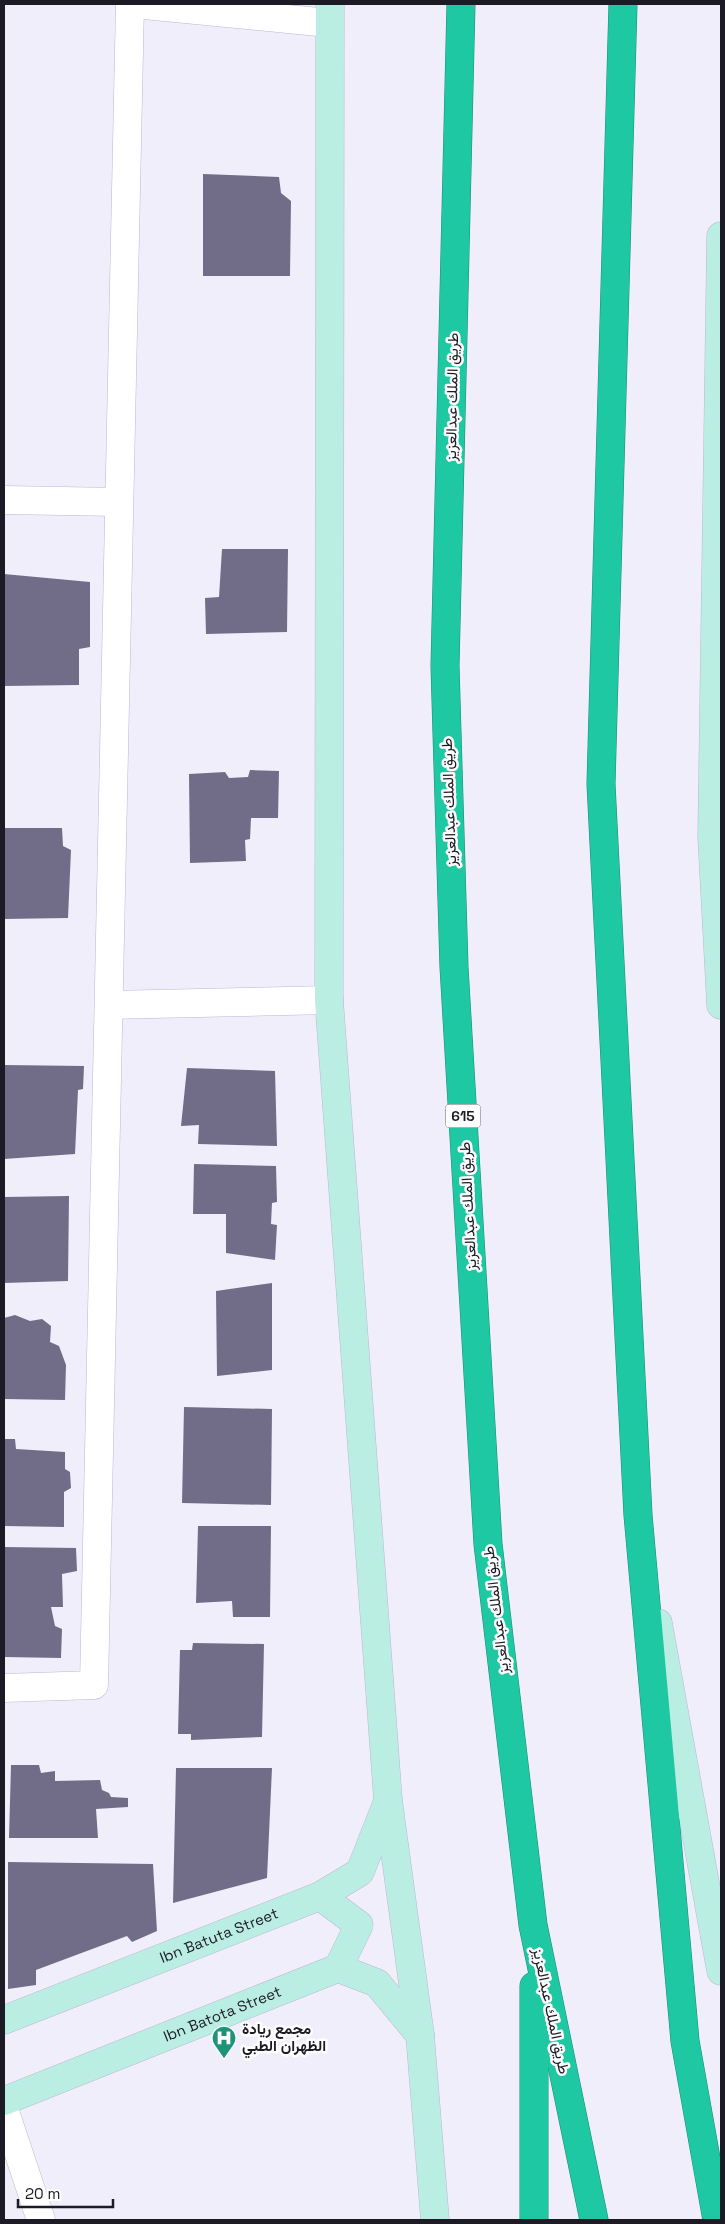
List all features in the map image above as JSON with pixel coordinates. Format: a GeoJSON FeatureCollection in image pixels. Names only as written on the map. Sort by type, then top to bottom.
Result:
{"type":"FeatureCollection","features":[{"type":"Feature","properties":{"kind":"highway","name":"طريق الملك عبدالعزيز"},"geometry":{"type":"LineString","coordinates":[[461,4],[445,666],[454,967],[488,1544],[534,1925],[594,2220]]}},
{"type":"Feature","properties":{"kind":"highway"},"geometry":{"type":"LineString","coordinates":[[623,4],[601,784],[638,1515],[685,2041],[717,2220]]}},
{"type":"Feature","properties":{"kind":"highway"},"geometry":{"type":"LineString","coordinates":[[534,1925],[534,2220]]}},
{"type":"Feature","properties":{"kind":"main road"},"geometry":{"type":"LineString","coordinates":[[329,13],[329,1000],[388,1800],[420,2035],[435,2220]]}},
{"type":"Feature","properties":{"kind":"main road"},"geometry":{"type":"LineString","coordinates":[[721,236],[712,836],[721,1005]]}},
{"type":"Feature","properties":{"kind":"main road"},"geometry":{"type":"LineString","coordinates":[[638,1515],[721,1971]]}},
{"type":"Feature","properties":{"kind":"main road","name":"Ibn Batuta Street"},"geometry":{"type":"LineString","coordinates":[[4,2020],[320,1896],[360,1872],[388,1800]]}},
{"type":"Feature","properties":{"kind":"main road"},"geometry":{"type":"LineString","coordinates":[[320,1896],[359,1925],[338,1968],[378,1983],[420,2035]]}},
{"type":"Feature","properties":{"kind":"main road","name":"Ibn Batota Street"},"geometry":{"type":"LineString","coordinates":[[4,2101],[338,1968]]}},
{"type":"Feature","properties":{"kind":"street"},"geometry":{"type":"LineString","coordinates":[[4,1688],[94,1685],[130,4]]}},
{"type":"Feature","properties":{"kind":"street"},"geometry":{"type":"LineString","coordinates":[[134,4],[329,13]]}},
{"type":"Feature","properties":{"kind":"street"},"geometry":{"type":"LineString","coordinates":[[4,500],[119,502]]}},
{"type":"Feature","properties":{"kind":"street"},"geometry":{"type":"LineString","coordinates":[[109,1005],[329,1000]]}},
{"type":"Feature","properties":{"kind":"street"},"geometry":{"type":"LineString","coordinates":[[4,2109],[41,2220]]}},
{"type":"Feature","properties":{"kind":"building"},"geometry":{"type":"Polygon","coordinates":[[[203,174],[279,177],[281,193],[291,201],[290,276],[203,276],[203,174]]]}},
{"type":"Feature","properties":{"kind":"building"},"geometry":{"type":"Polygon","coordinates":[[[222,549],[288,549],[287,632],[206,634],[205,598],[219,597],[222,549]]]}},
{"type":"Feature","properties":{"kind":"building"},"geometry":{"type":"Polygon","coordinates":[[[4,574],[90,582],[90,647],[79,649],[79,685],[4,686],[4,574]]]}},
{"type":"Feature","properties":{"kind":"building"},"geometry":{"type":"Polygon","coordinates":[[[250,770],[279,771],[278,818],[251,818],[250,839],[245,840],[246,861],[190,863],[189,774],[225,772],[229,778],[248,777],[250,770]]]}},
{"type":"Feature","properties":{"kind":"building"},"geometry":{"type":"Polygon","coordinates":[[[4,828],[62,828],[63,846],[71,850],[68,918],[4,919],[4,828]]]}},
{"type":"Feature","properties":{"kind":"building"},"geometry":{"type":"Polygon","coordinates":[[[4,1065],[84,1066],[83,1089],[78,1090],[75,1154],[4,1159],[4,1065]]]}},
{"type":"Feature","properties":{"kind":"building"},"geometry":{"type":"Polygon","coordinates":[[[187,1068],[275,1071],[277,1146],[198,1144],[199,1125],[181,1126],[187,1068]]]}},
{"type":"Feature","properties":{"kind":"building"},"geometry":{"type":"Polygon","coordinates":[[[194,1164],[276,1166],[277,1202],[272,1203],[271,1224],[277,1225],[275,1260],[226,1253],[226,1214],[193,1214],[194,1164]]]}},
{"type":"Feature","properties":{"kind":"building"},"geometry":{"type":"Polygon","coordinates":[[[69,1196],[68,1281],[4,1283],[4,1197],[69,1196]]]}},
{"type":"Feature","properties":{"kind":"building"},"geometry":{"type":"Polygon","coordinates":[[[272,1283],[272,1370],[217,1376],[216,1291],[272,1283]]]}},
{"type":"Feature","properties":{"kind":"building"},"geometry":{"type":"Polygon","coordinates":[[[15,1315],[30,1321],[42,1319],[51,1326],[50,1342],[59,1346],[66,1365],[65,1400],[4,1399],[4,1318],[15,1315]]]}},
{"type":"Feature","properties":{"kind":"building"},"geometry":{"type":"Polygon","coordinates":[[[184,1407],[272,1409],[271,1505],[182,1503],[184,1407]]]}},
{"type":"Feature","properties":{"kind":"building"},"geometry":{"type":"Polygon","coordinates":[[[4,1439],[15,1439],[16,1449],[65,1452],[65,1469],[70,1472],[71,1488],[64,1492],[64,1527],[4,1526],[4,1439]]]}},
{"type":"Feature","properties":{"kind":"building"},"geometry":{"type":"Polygon","coordinates":[[[198,1526],[271,1526],[270,1617],[233,1617],[232,1601],[196,1603],[198,1526]]]}},
{"type":"Feature","properties":{"kind":"building"},"geometry":{"type":"Polygon","coordinates":[[[4,1547],[76,1548],[77,1571],[62,1574],[63,1607],[51,1607],[55,1626],[62,1629],[61,1658],[4,1657],[4,1547]]]}},
{"type":"Feature","properties":{"kind":"building"},"geometry":{"type":"Polygon","coordinates":[[[193,1643],[264,1644],[262,1737],[191,1740],[191,1734],[178,1734],[180,1650],[192,1650],[193,1643]]]}},
{"type":"Feature","properties":{"kind":"building"},"geometry":{"type":"Polygon","coordinates":[[[11,1765],[39,1765],[41,1773],[55,1771],[55,1781],[100,1780],[102,1790],[109,1793],[111,1797],[128,1798],[128,1807],[96,1809],[98,1838],[9,1838],[11,1765]]]}},
{"type":"Feature","properties":{"kind":"building"},"geometry":{"type":"Polygon","coordinates":[[[176,1768],[272,1768],[267,1878],[173,1903],[176,1768]]]}},
{"type":"Feature","properties":{"kind":"building"},"geometry":{"type":"Polygon","coordinates":[[[8,1862],[153,1864],[157,1931],[132,1942],[127,1936],[36,1970],[36,1985],[8,1989],[8,1862]]]}},
{"type":"Feature","properties":{"kind":"place","name":"مجمع ريادة الظهران الطبي"},"geometry":{"type":"Point","coordinates":[224,2059]}}]}
